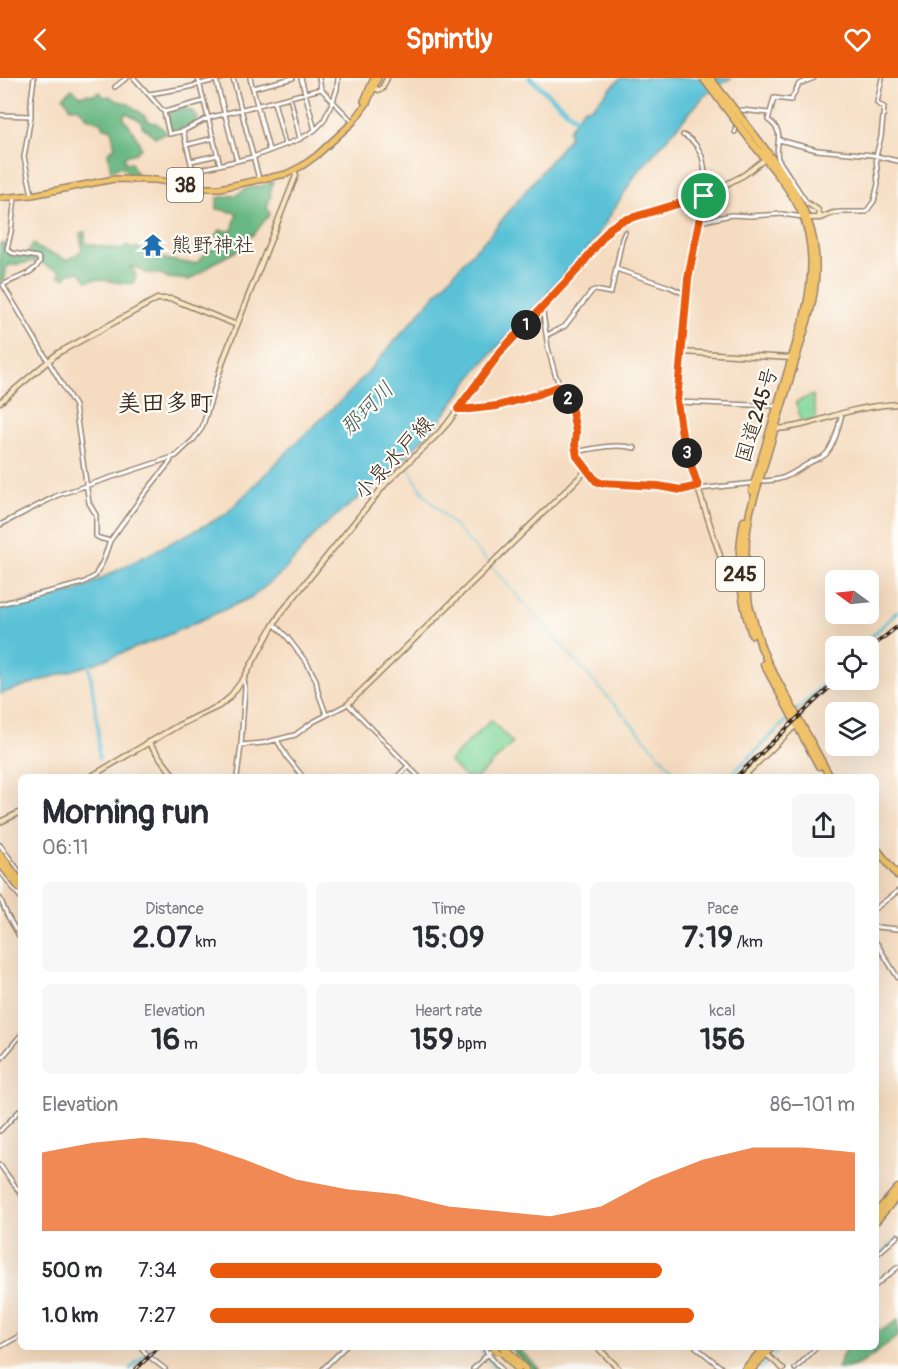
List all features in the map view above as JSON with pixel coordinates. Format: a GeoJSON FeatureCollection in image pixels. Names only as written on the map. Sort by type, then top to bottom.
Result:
{"type":"FeatureCollection","features":[{"type":"Feature","properties":{"kind":"highway","name":"国道245号"},"geometry":{"type":"LineString","coordinates":[[703,78],[788,180],[799,199],[815,243],[816,275],[813,302],[777,406],[773,428]]}},
{"type":"Feature","properties":{"kind":"highway","name":"国道245号"},"geometry":{"type":"LineString","coordinates":[[710,78],[806,218]]}},
{"type":"Feature","properties":{"kind":"highway","name":"国道245号"},"geometry":{"type":"LineString","coordinates":[[794,358],[750,511],[746,536],[744,588],[761,647],[798,723],[826,774]]}},
{"type":"Feature","properties":{"kind":"highway"},"geometry":{"type":"LineString","coordinates":[[879,852],[898,876]]}},
{"type":"Feature","properties":{"kind":"highway"},"geometry":{"type":"LineString","coordinates":[[0,854],[18,878]]}},
{"type":"Feature","properties":{"kind":"highway"},"geometry":{"type":"LineString","coordinates":[[879,859],[898,882]]}},
{"type":"Feature","properties":{"kind":"highway"},"geometry":{"type":"LineString","coordinates":[[0,863],[18,886]]}},
{"type":"Feature","properties":{"kind":"highway"},"geometry":{"type":"LineString","coordinates":[[879,1210],[898,1188]]}},
{"type":"Feature","properties":{"kind":"highway"},"geometry":{"type":"LineString","coordinates":[[879,1218],[897,1199]]}},
{"type":"Feature","properties":{"kind":"highway"},"geometry":{"type":"LineString","coordinates":[[500,1350],[513,1369]]}},
{"type":"Feature","properties":{"kind":"highway"},"geometry":{"type":"LineString","coordinates":[[501,1350],[523,1369]]}},
{"type":"Feature","properties":{"kind":"highway"},"geometry":{"type":"LineString","coordinates":[[745,1369],[767,1354]]}},
{"type":"Feature","properties":{"kind":"highway"},"geometry":{"type":"LineString","coordinates":[[752,1369],[767,1354]]}},
{"type":"Feature","properties":{"kind":"main road","name":"38"},"geometry":{"type":"LineString","coordinates":[[0,198],[32,195],[114,179],[156,180],[203,188],[228,187],[294,171],[316,156],[352,122],[367,103],[376,78]]}},
{"type":"Feature","properties":{"kind":"main road","name":"38"},"geometry":{"type":"LineString","coordinates":[[362,109],[364,100],[376,78]]}},
{"type":"Feature","properties":{"kind":"street"},"geometry":{"type":"LineString","coordinates":[[32,195],[24,157],[34,78]]}},
{"type":"Feature","properties":{"kind":"street"},"geometry":{"type":"LineString","coordinates":[[116,87],[127,78]]}},
{"type":"Feature","properties":{"kind":"street"},"geometry":{"type":"LineString","coordinates":[[134,78],[164,112],[169,134],[183,131],[208,118],[321,89]]}},
{"type":"Feature","properties":{"kind":"street"},"geometry":{"type":"LineString","coordinates":[[198,78],[220,165]]}},
{"type":"Feature","properties":{"kind":"street"},"geometry":{"type":"LineString","coordinates":[[148,94],[185,88],[223,78]]}},
{"type":"Feature","properties":{"kind":"street"},"geometry":{"type":"LineString","coordinates":[[233,78],[259,181]]}},
{"type":"Feature","properties":{"kind":"street"},"geometry":{"type":"LineString","coordinates":[[250,78],[269,150]]}},
{"type":"Feature","properties":{"kind":"street"},"geometry":{"type":"LineString","coordinates":[[253,88],[293,78]]}},
{"type":"Feature","properties":{"kind":"street"},"geometry":{"type":"LineString","coordinates":[[301,78],[315,130]]}},
{"type":"Feature","properties":{"kind":"street"},"geometry":{"type":"LineString","coordinates":[[319,78],[321,89],[352,122]]}},
{"type":"Feature","properties":{"kind":"street"},"geometry":{"type":"LineString","coordinates":[[183,131],[193,171],[253,157],[300,139],[315,130],[323,122],[333,101],[338,78]]}},
{"type":"Feature","properties":{"kind":"street"},"geometry":{"type":"LineString","coordinates":[[374,88],[382,89],[387,78]]}},
{"type":"Feature","properties":{"kind":"street"},"geometry":{"type":"LineString","coordinates":[[814,78],[799,84],[791,100],[774,98],[768,120],[779,134],[778,159],[807,203],[818,210],[820,218]]}},
{"type":"Feature","properties":{"kind":"street"},"geometry":{"type":"LineString","coordinates":[[699,222],[731,215],[782,214],[820,218],[833,213],[866,212],[875,198],[878,184],[876,156],[881,137],[884,107],[877,103],[882,78]]}},
{"type":"Feature","properties":{"kind":"street"},"geometry":{"type":"LineString","coordinates":[[216,80],[237,161]]}},
{"type":"Feature","properties":{"kind":"street"},"geometry":{"type":"LineString","coordinates":[[290,97],[300,139]]}},
{"type":"Feature","properties":{"kind":"street"},"geometry":{"type":"LineString","coordinates":[[164,112],[204,101]]}},
{"type":"Feature","properties":{"kind":"street"},"geometry":{"type":"LineString","coordinates":[[274,102],[285,144]]}},
{"type":"Feature","properties":{"kind":"street"},"geometry":{"type":"LineString","coordinates":[[735,132],[737,115],[740,111],[769,113]]}},
{"type":"Feature","properties":{"kind":"street"},"geometry":{"type":"LineString","coordinates":[[0,115],[31,116]]}},
{"type":"Feature","properties":{"kind":"street"},"geometry":{"type":"LineString","coordinates":[[682,135],[693,142],[703,159],[706,185],[690,264],[677,402],[683,442],[727,577],[732,584],[744,588]]}},
{"type":"Feature","properties":{"kind":"street"},"geometry":{"type":"LineString","coordinates":[[186,145],[214,138]]}},
{"type":"Feature","properties":{"kind":"street"},"geometry":{"type":"LineString","coordinates":[[779,140],[817,150],[876,156],[898,161]]}},
{"type":"Feature","properties":{"kind":"street"},"geometry":{"type":"LineString","coordinates":[[191,161],[218,155]]}},
{"type":"Feature","properties":{"kind":"street","name":"小泉水戸線"},"geometry":{"type":"LineString","coordinates":[[96,774],[148,742],[219,706],[235,692],[274,624],[387,482],[437,435],[502,350],[579,268],[614,224],[704,196],[744,175],[765,159]]}},
{"type":"Feature","properties":{"kind":"street"},"geometry":{"type":"LineString","coordinates":[[0,525],[52,498],[171,459],[188,446],[202,428],[224,358],[296,178],[294,171]]}},
{"type":"Feature","properties":{"kind":"street"},"geometry":{"type":"LineString","coordinates":[[15,196],[7,249],[12,253],[38,257],[40,261],[34,270],[3,285],[75,406],[89,503],[96,515],[96,536],[110,541]]}},
{"type":"Feature","properties":{"kind":"street"},"geometry":{"type":"LineString","coordinates":[[547,335],[565,326],[592,291],[611,293],[625,232]]}},
{"type":"Feature","properties":{"kind":"street"},"geometry":{"type":"LineString","coordinates":[[616,269],[687,295]]}},
{"type":"Feature","properties":{"kind":"street"},"geometry":{"type":"LineString","coordinates":[[0,402],[64,349],[161,298],[172,299],[237,325]]}},
{"type":"Feature","properties":{"kind":"street"},"geometry":{"type":"LineString","coordinates":[[541,309],[548,348],[560,386],[570,400],[576,432],[576,452],[587,470],[596,481],[601,483],[658,486],[681,490],[786,477],[823,457],[832,444],[842,413]]}},
{"type":"Feature","properties":{"kind":"street"},"geometry":{"type":"LineString","coordinates":[[681,352],[794,358]]}},
{"type":"Feature","properties":{"kind":"street"},"geometry":{"type":"LineString","coordinates":[[458,409],[497,406],[560,386]]}},
{"type":"Feature","properties":{"kind":"street"},"geometry":{"type":"LineString","coordinates":[[677,402],[777,406]]}},
{"type":"Feature","properties":{"kind":"street"},"geometry":{"type":"LineString","coordinates":[[773,428],[807,424],[874,406],[898,404]]}},
{"type":"Feature","properties":{"kind":"street"},"geometry":{"type":"LineString","coordinates":[[576,452],[608,446],[625,445],[635,448]]}},
{"type":"Feature","properties":{"kind":"street"},"geometry":{"type":"LineString","coordinates":[[0,604],[58,590],[95,576],[110,541],[171,459]]}},
{"type":"Feature","properties":{"kind":"street"},"geometry":{"type":"LineString","coordinates":[[241,745],[263,743],[295,735],[326,714],[348,704],[587,470]]}},
{"type":"Feature","properties":{"kind":"street"},"geometry":{"type":"LineString","coordinates":[[274,624],[307,663],[316,680],[326,714]]}},
{"type":"Feature","properties":{"kind":"street"},"geometry":{"type":"LineString","coordinates":[[237,774],[244,678]]}},
{"type":"Feature","properties":{"kind":"street"},"geometry":{"type":"LineString","coordinates":[[348,704],[416,774]]}},
{"type":"Feature","properties":{"kind":"street"},"geometry":{"type":"LineString","coordinates":[[746,774],[798,723]]}},
{"type":"Feature","properties":{"kind":"street"},"geometry":{"type":"LineString","coordinates":[[277,740],[301,774]]}},
{"type":"Feature","properties":{"kind":"street"},"geometry":{"type":"LineString","coordinates":[[148,742],[173,774]]}},
{"type":"Feature","properties":{"kind":"street"},"geometry":{"type":"LineString","coordinates":[[400,774],[408,766]]}},
{"type":"Feature","properties":{"kind":"street"},"geometry":{"type":"LineString","coordinates":[[0,822],[18,813]]}},
{"type":"Feature","properties":{"kind":"street"},"geometry":{"type":"LineString","coordinates":[[0,845],[18,870]]}},
{"type":"Feature","properties":{"kind":"street"},"geometry":{"type":"LineString","coordinates":[[16,867],[0,872],[18,894]]}},
{"type":"Feature","properties":{"kind":"street"},"geometry":{"type":"LineString","coordinates":[[879,906],[898,891]]}},
{"type":"Feature","properties":{"kind":"street"},"geometry":{"type":"LineString","coordinates":[[0,898],[18,933]]}},
{"type":"Feature","properties":{"kind":"street"},"geometry":{"type":"LineString","coordinates":[[879,927],[898,929]]}},
{"type":"Feature","properties":{"kind":"street"},"geometry":{"type":"LineString","coordinates":[[879,947],[898,978]]}},
{"type":"Feature","properties":{"kind":"street"},"geometry":{"type":"LineString","coordinates":[[0,1060],[18,1039]]}},
{"type":"Feature","properties":{"kind":"street"},"geometry":{"type":"LineString","coordinates":[[0,1131],[18,1112]]}},
{"type":"Feature","properties":{"kind":"street"},"geometry":{"type":"LineString","coordinates":[[0,1165],[18,1190]]}},
{"type":"Feature","properties":{"kind":"street"},"geometry":{"type":"LineString","coordinates":[[879,1252],[898,1236]]}},
{"type":"Feature","properties":{"kind":"street"},"geometry":{"type":"LineString","coordinates":[[879,1283],[898,1267]]}},
{"type":"Feature","properties":{"kind":"street"},"geometry":{"type":"LineString","coordinates":[[0,1347],[18,1337]]}},
{"type":"Feature","properties":{"kind":"street"},"geometry":{"type":"LineString","coordinates":[[144,1350],[165,1369]]}},
{"type":"Feature","properties":{"kind":"street"},"geometry":{"type":"LineString","coordinates":[[323,1369],[342,1350]]}},
{"type":"Feature","properties":{"kind":"street"},"geometry":{"type":"LineString","coordinates":[[486,1350],[501,1369]]}},
{"type":"Feature","properties":{"kind":"street"},"geometry":{"type":"LineString","coordinates":[[473,1369],[495,1350]]}},
{"type":"Feature","properties":{"kind":"street"},"geometry":{"type":"LineString","coordinates":[[600,1350],[619,1369]]}},
{"type":"Feature","properties":{"kind":"street"},"geometry":{"type":"LineString","coordinates":[[700,1350],[723,1369]]}},
{"type":"Feature","properties":{"kind":"street"},"geometry":{"type":"LineString","coordinates":[[795,1369],[814,1350]]}},
{"type":"Feature","properties":{"kind":"street"},"geometry":{"type":"LineString","coordinates":[[767,1354],[783,1369]]}},
{"type":"Feature","properties":{"kind":"green space"},"geometry":{"type":"Polygon","coordinates":[[[72,89],[81,96],[100,92],[104,97],[110,96],[129,104],[166,132],[155,137],[142,126],[141,121],[127,113],[124,115],[124,119],[141,148],[136,153],[125,156],[125,163],[131,163],[137,175],[128,176],[126,170],[120,166],[111,172],[108,153],[115,148],[111,128],[104,128],[102,123],[89,118],[79,109],[70,108],[63,97],[72,89]]]}},
{"type":"Feature","properties":{"kind":"green space"},"geometry":{"type":"Polygon","coordinates":[[[184,108],[192,111],[198,118],[194,124],[173,132],[167,114],[184,108]]]}},
{"type":"Feature","properties":{"kind":"green space"},"geometry":{"type":"Polygon","coordinates":[[[273,181],[267,207],[270,214],[253,235],[247,237],[240,249],[189,280],[145,273],[131,266],[136,275],[133,283],[98,279],[87,281],[80,272],[68,273],[66,278],[59,276],[60,270],[47,266],[40,257],[27,252],[33,244],[68,260],[82,250],[80,233],[85,232],[85,243],[120,250],[127,245],[131,249],[137,247],[153,257],[196,263],[209,251],[219,246],[216,236],[220,230],[232,231],[237,213],[217,209],[217,198],[236,195],[248,188],[266,185],[273,181]]]}},
{"type":"Feature","properties":{"kind":"green space"},"geometry":{"type":"Polygon","coordinates":[[[0,243],[5,244],[9,255],[33,257],[37,261],[7,266],[5,278],[0,282],[0,243]]]}},
{"type":"Feature","properties":{"kind":"green space"},"geometry":{"type":"Polygon","coordinates":[[[813,395],[816,419],[801,423],[796,402],[813,395]]]}},
{"type":"Feature","properties":{"kind":"green space"},"geometry":{"type":"Polygon","coordinates":[[[491,720],[513,743],[481,774],[461,774],[449,761],[491,720]]]}},
{"type":"Feature","properties":{"kind":"green space"},"geometry":{"type":"Polygon","coordinates":[[[898,1320],[898,1336],[877,1353],[854,1366],[837,1369],[846,1350],[879,1350],[879,1329],[881,1331],[898,1320]]]}},
{"type":"Feature","properties":{"kind":"green space"},"geometry":{"type":"Polygon","coordinates":[[[512,1350],[520,1350],[539,1369],[532,1369],[512,1350]]]}},
{"type":"Feature","properties":{"kind":"water","name":"那珂川"},"geometry":{"type":"Polygon","coordinates":[[[621,78],[731,78],[705,95],[636,174],[592,244],[480,366],[438,423],[392,471],[321,528],[283,572],[252,597],[159,639],[0,694],[0,608],[77,591],[225,515],[354,388],[488,237],[569,138],[569,129],[583,109],[592,107],[621,78]]]}},
{"type":"Feature","properties":{"kind":"waterway"},"geometry":{"type":"LineString","coordinates":[[530,78],[580,122]]}},
{"type":"Feature","properties":{"kind":"waterway"},"geometry":{"type":"LineString","coordinates":[[407,466],[424,494],[489,563]]}},
{"type":"Feature","properties":{"kind":"waterway"},"geometry":{"type":"LineString","coordinates":[[491,566],[676,774]]}},
{"type":"Feature","properties":{"kind":"waterway"},"geometry":{"type":"LineString","coordinates":[[872,636],[898,611]]}},
{"type":"Feature","properties":{"kind":"waterway"},"geometry":{"type":"LineString","coordinates":[[89,663],[98,729],[99,759]]}},
{"type":"Feature","properties":{"kind":"waterway"},"geometry":{"type":"LineString","coordinates":[[797,710],[825,683]]}},
{"type":"Feature","properties":{"kind":"waterway"},"geometry":{"type":"LineString","coordinates":[[732,774],[789,718]]}},
{"type":"Feature","properties":{"kind":"waterway"},"geometry":{"type":"LineString","coordinates":[[879,1256],[898,1239]]}},
{"type":"Feature","properties":{"kind":"waterway"},"geometry":{"type":"LineString","coordinates":[[130,1369],[150,1350]]}},
{"type":"Feature","properties":{"kind":"waterway"},"geometry":{"type":"LineString","coordinates":[[481,1350],[484,1354]]}},
{"type":"Feature","properties":{"kind":"waterway"},"geometry":{"type":"LineString","coordinates":[[774,1355],[779,1350]]}},
{"type":"Feature","properties":{"kind":"waterway"},"geometry":{"type":"LineString","coordinates":[[488,1359],[497,1369]]}},
{"type":"Feature","properties":{"kind":"waterway"},"geometry":{"type":"LineString","coordinates":[[760,1369],[768,1361]]}},
{"type":"Feature","properties":{"kind":"railway"},"geometry":{"type":"LineString","coordinates":[[879,641],[898,626]]}},
{"type":"Feature","properties":{"kind":"railway"},"geometry":{"type":"LineString","coordinates":[[739,774],[827,690]]}},
{"type":"Feature","properties":{"kind":"railway"},"geometry":{"type":"LineString","coordinates":[[136,1369],[156,1350]]}},
{"type":"Feature","properties":{"kind":"place","name":"熊野神社"},"geometry":{"type":"Point","coordinates":[153,245]}},
{"type":"Feature","properties":{"kind":"district","name":"美田多町"},"geometry":{"type":"Point","coordinates":[165,403]}},
{"type":"Feature","properties":{"kind":"route"},"geometry":{"type":"LineString","coordinates":[[704,196],[688,279],[677,402],[683,442],[698,486],[681,490],[596,481],[577,456],[576,432],[570,400],[560,386],[497,406],[458,409],[502,350],[590,256],[611,226],[704,196]]}}]}
